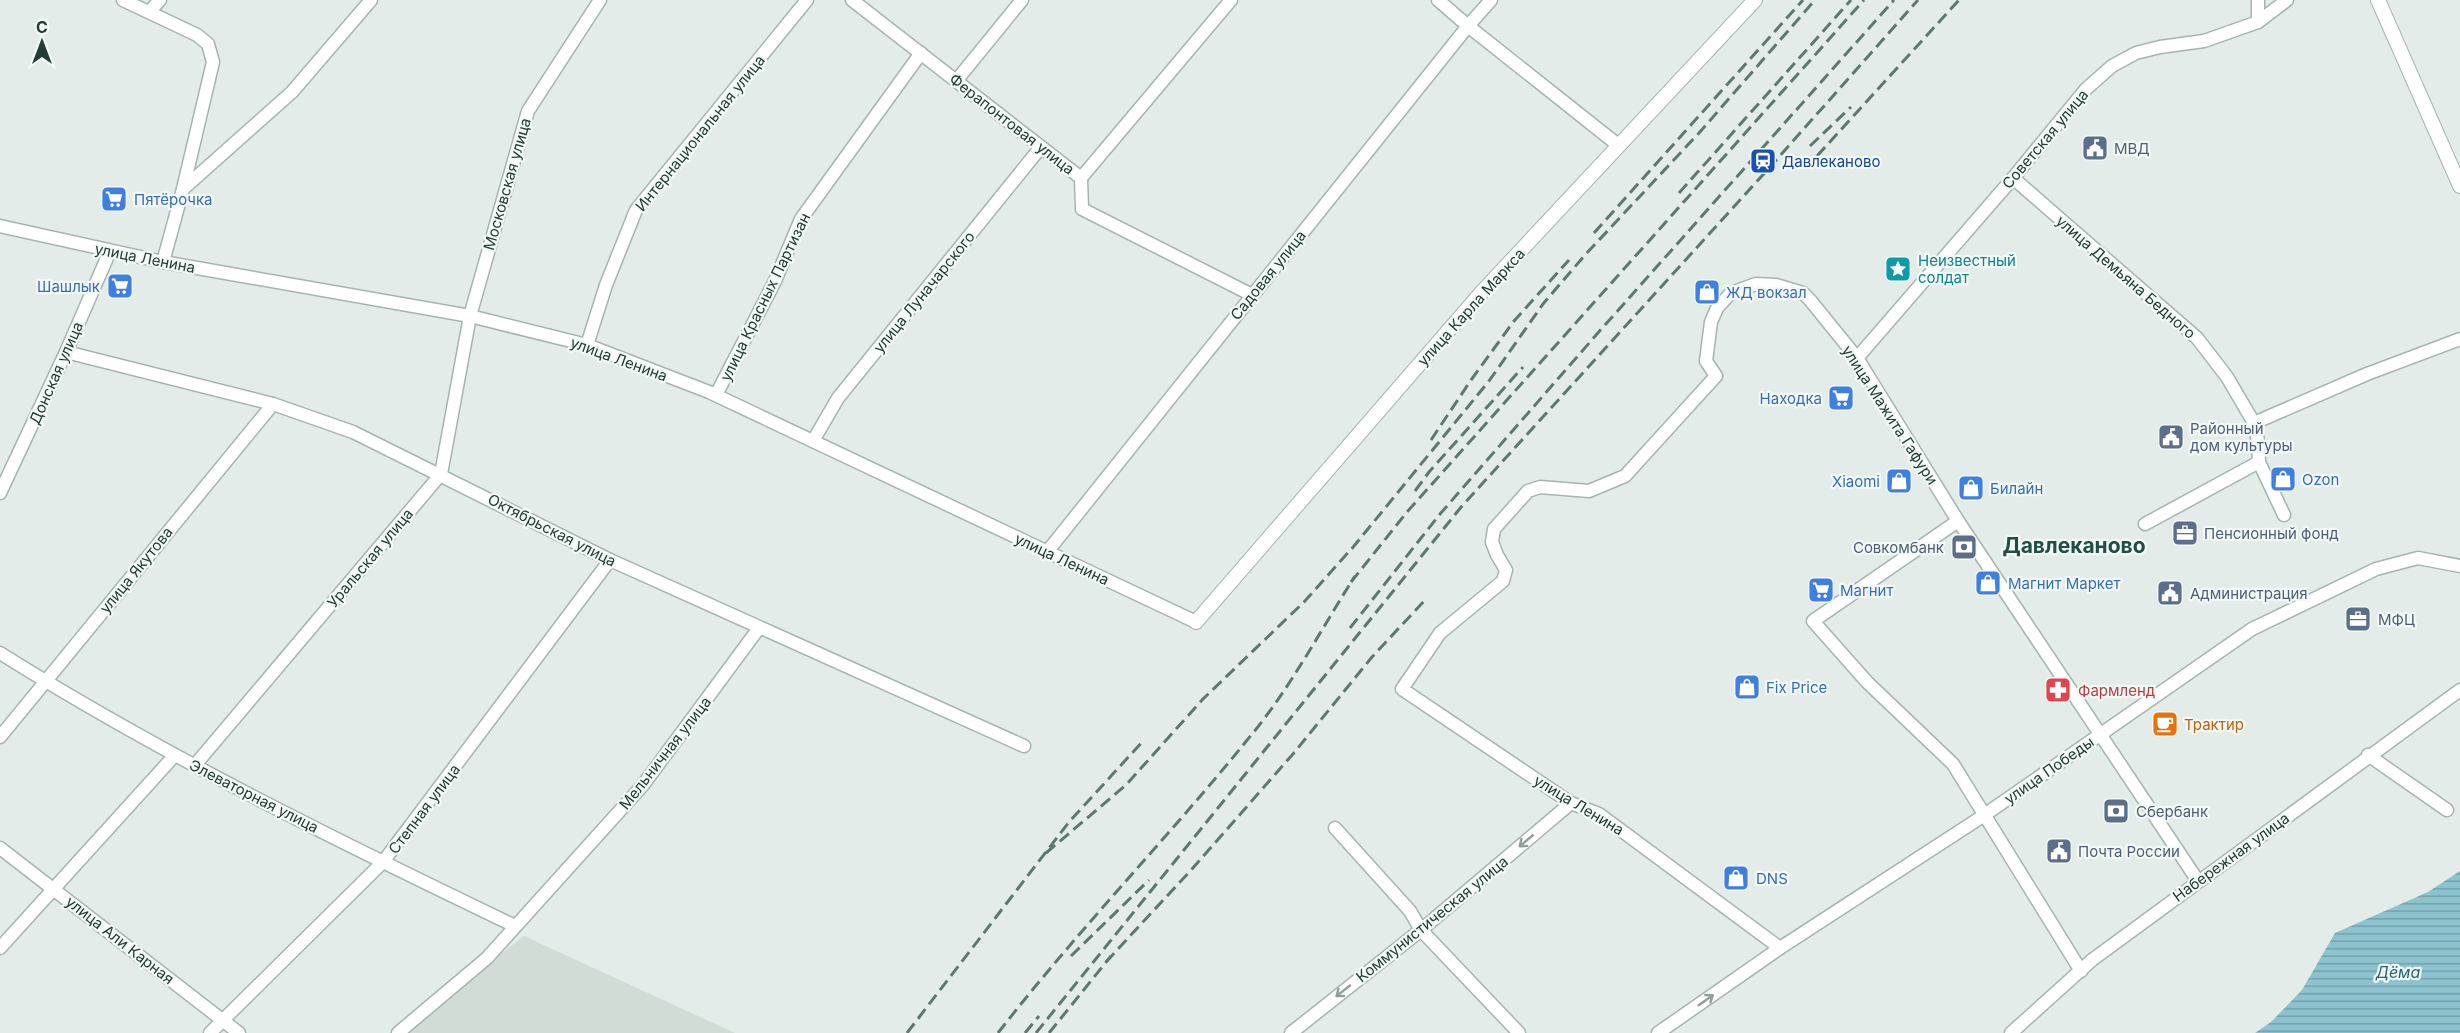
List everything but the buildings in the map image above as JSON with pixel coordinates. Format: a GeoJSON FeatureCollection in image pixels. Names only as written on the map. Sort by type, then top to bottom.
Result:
{"type":"FeatureCollection","features":[{"type":"Feature","properties":{"kind":"street"},"geometry":{"type":"LineString","coordinates":[[123,0],[197,35],[208,44],[213,62],[163,262]]}},
{"type":"Feature","properties":{"kind":"street"},"geometry":{"type":"LineString","coordinates":[[150,11],[160,0]]}},
{"type":"Feature","properties":{"kind":"street"},"geometry":{"type":"LineString","coordinates":[[183,189],[292,92],[370,0]]}},
{"type":"Feature","properties":{"kind":"street","name":"Московская улица"},"geometry":{"type":"LineString","coordinates":[[470,316],[528,111],[600,0]]}},
{"type":"Feature","properties":{"kind":"street","name":"Интернациональная улица"},"geometry":{"type":"LineString","coordinates":[[587,345],[606,285],[636,210],[807,0]]}},
{"type":"Feature","properties":{"kind":"street","name":"Ферапонтовая улица"},"geometry":{"type":"LineString","coordinates":[[852,0],[1081,178],[1082,209],[1252,295]]}},
{"type":"Feature","properties":{"kind":"street"},"geometry":{"type":"LineString","coordinates":[[956,81],[1022,0]]}},
{"type":"Feature","properties":{"kind":"street"},"geometry":{"type":"LineString","coordinates":[[1081,178],[1231,0]]}},
{"type":"Feature","properties":{"kind":"street"},"geometry":{"type":"LineString","coordinates":[[1438,0],[1618,145]]}},
{"type":"Feature","properties":{"kind":"street","name":"Садовая улица"},"geometry":{"type":"LineString","coordinates":[[1047,552],[1491,0]]}},
{"type":"Feature","properties":{"kind":"street","name":"улица Карла Маркса"},"geometry":{"type":"LineString","coordinates":[[1196,622],[1481,293],[1755,0]]}},
{"type":"Feature","properties":{"kind":"street"},"geometry":{"type":"LineString","coordinates":[[2258,0],[2258,22]]}},
{"type":"Feature","properties":{"kind":"street","name":"Советская улица"},"geometry":{"type":"LineString","coordinates":[[1857,358],[2013,178],[2085,89],[2112,66],[2136,53],[2204,41],[2258,22],[2287,0]]}},
{"type":"Feature","properties":{"kind":"street"},"geometry":{"type":"LineString","coordinates":[[2378,0],[2460,186]]}},
{"type":"Feature","properties":{"kind":"street","name":"улица Красных Партизан"},"geometry":{"type":"LineString","coordinates":[[716,395],[775,281],[801,219],[921,54]]}},
{"type":"Feature","properties":{"kind":"street","name":"улица Луначарского"},"geometry":{"type":"LineString","coordinates":[[813,441],[838,398],[1041,147]]}},
{"type":"Feature","properties":{"kind":"street","name":"улица Демьяна Бедного"},"geometry":{"type":"LineString","coordinates":[[2013,178],[2197,338],[2227,377],[2254,423],[2259,462],[2284,515]]}},
{"type":"Feature","properties":{"kind":"street","name":"улица Ленина"},"geometry":{"type":"LineString","coordinates":[[0,226],[163,262],[470,316],[587,345],[716,395],[1196,622]]}},
{"type":"Feature","properties":{"kind":"street","name":"Донская улица"},"geometry":{"type":"LineString","coordinates":[[0,493],[110,251]]}},
{"type":"Feature","properties":{"kind":"street","name":"улица Мажита Гафури"},"geometry":{"type":"LineString","coordinates":[[1402,689],[1440,633],[1503,581],[1506,570],[1492,542],[1494,529],[1528,491],[1540,487],[1589,491],[1625,476],[1716,376],[1706,361],[1712,322],[1717,308],[1731,293],[1756,284],[1776,285],[1803,293],[1857,358],[1958,521],[2198,881]]}},
{"type":"Feature","properties":{"kind":"street","name":"Уральская улица"},"geometry":{"type":"LineString","coordinates":[[195,765],[441,474],[470,316]]}},
{"type":"Feature","properties":{"kind":"street"},"geometry":{"type":"LineString","coordinates":[[2254,423],[2367,374],[2460,339]]}},
{"type":"Feature","properties":{"kind":"street","name":"Октябрьская улица"},"geometry":{"type":"LineString","coordinates":[[66,352],[273,404],[353,432],[610,560],[1024,746]]}},
{"type":"Feature","properties":{"kind":"street","name":"улица Якутова"},"geometry":{"type":"LineString","coordinates":[[0,736],[273,404]]}},
{"type":"Feature","properties":{"kind":"street"},"geometry":{"type":"LineString","coordinates":[[2145,524],[2259,462]]}},
{"type":"Feature","properties":{"kind":"street"},"geometry":{"type":"LineString","coordinates":[[1958,521],[1813,621],[1867,682],[1953,764],[1983,816],[2081,970]]}},
{"type":"Feature","properties":{"kind":"street","name":"улица Победы"},"geometry":{"type":"LineString","coordinates":[[1658,1033],[1780,948],[1983,816],[2252,629],[2376,569],[2418,558],[2460,566]]}},
{"type":"Feature","properties":{"kind":"street","name":"Степная улица"},"geometry":{"type":"LineString","coordinates":[[210,1033],[383,862],[610,560]]}},
{"type":"Feature","properties":{"kind":"street","name":"Мельничная улица"},"geometry":{"type":"LineString","coordinates":[[515,926],[644,785],[759,627]]}},
{"type":"Feature","properties":{"kind":"street","name":"Элеваторная улица"},"geometry":{"type":"LineString","coordinates":[[0,653],[174,755],[383,862],[515,926]]}},
{"type":"Feature","properties":{"kind":"street","name":"улица Ленина"},"geometry":{"type":"LineString","coordinates":[[1402,689],[1571,803],[1599,814],[1780,948]]}},
{"type":"Feature","properties":{"kind":"street","name":"Набережная улица"},"geometry":{"type":"LineString","coordinates":[[2011,1033],[2081,970],[2368,755],[2460,690]]}},
{"type":"Feature","properties":{"kind":"street"},"geometry":{"type":"LineString","coordinates":[[0,948],[174,755]]}},
{"type":"Feature","properties":{"kind":"street"},"geometry":{"type":"LineString","coordinates":[[2368,755],[2447,810]]}},
{"type":"Feature","properties":{"kind":"street","name":"Коммунистическая улица"},"geometry":{"type":"LineString","coordinates":[[1291,1033],[1421,930],[1571,803]]}},
{"type":"Feature","properties":{"kind":"street"},"geometry":{"type":"LineString","coordinates":[[1335,828],[1410,911],[1421,930],[1519,1033]]}},
{"type":"Feature","properties":{"kind":"street","name":"улица Али Карная"},"geometry":{"type":"LineString","coordinates":[[0,848],[239,1033]]}},
{"type":"Feature","properties":{"kind":"street"},"geometry":{"type":"LineString","coordinates":[[398,1033],[488,958],[515,926]]}},
{"type":"Feature","properties":{"kind":"shaded area"},"geometry":{"type":"Polygon","coordinates":[[[524,936],[735,1033],[398,1033],[524,936]]]}},
{"type":"Feature","properties":{"kind":"water","name":"Дёма"},"geometry":{"type":"Polygon","coordinates":[[[2460,871],[2460,1033],[2255,1033],[2271,1022],[2302,990],[2335,933],[2428,892],[2460,871]]]}},
{"type":"Feature","properties":{"kind":"railway"},"geometry":{"type":"LineString","coordinates":[[1594,233],[1803,0]]}},
{"type":"Feature","properties":{"kind":"railway"},"geometry":{"type":"LineString","coordinates":[[1046,853],[1126,785],[1203,699],[1304,602],[1354,546],[1489,381],[1543,304],[1585,255],[1699,133],[1815,0]]}},
{"type":"Feature","properties":{"kind":"railway"},"geometry":{"type":"LineString","coordinates":[[1679,193],[1851,0]]}},
{"type":"Feature","properties":{"kind":"railway"},"geometry":{"type":"LineString","coordinates":[[1351,582],[1407,512],[1864,0]]}},
{"type":"Feature","properties":{"kind":"railway"},"geometry":{"type":"LineString","coordinates":[[1350,628],[1440,514],[1894,0]]}},
{"type":"Feature","properties":{"kind":"railway"},"geometry":{"type":"LineString","coordinates":[[1036,1033],[1462,506],[1770,167],[1918,0]]}},
{"type":"Feature","properties":{"kind":"railway"},"geometry":{"type":"LineString","coordinates":[[1817,156],[1959,0]]}},
{"type":"Feature","properties":{"kind":"railway"},"geometry":{"type":"LineString","coordinates":[[1810,146],[1851,107]]}},
{"type":"Feature","properties":{"kind":"railway"},"geometry":{"type":"LineString","coordinates":[[1431,440],[1514,321],[1569,260]]}},
{"type":"Feature","properties":{"kind":"railway"},"geometry":{"type":"LineString","coordinates":[[1415,491],[1429,472],[1523,367]]}},
{"type":"Feature","properties":{"kind":"railway"},"geometry":{"type":"LineString","coordinates":[[998,1033],[1059,958],[1186,813],[1263,720],[1291,680],[1355,576]]}},
{"type":"Feature","properties":{"kind":"railway"},"geometry":{"type":"LineString","coordinates":[[1106,962],[1192,869],[1293,754],[1372,657],[1426,599]]}},
{"type":"Feature","properties":{"kind":"railway"},"geometry":{"type":"LineString","coordinates":[[907,1033],[1069,822],[1144,740]]}},
{"type":"Feature","properties":{"kind":"railway"},"geometry":{"type":"LineString","coordinates":[[1071,956],[1149,880]]}},
{"type":"Feature","properties":{"kind":"railway"},"geometry":{"type":"LineString","coordinates":[[1049,1033],[1111,956]]}},
{"type":"Feature","properties":{"kind":"railway"},"geometry":{"type":"LineString","coordinates":[[1025,1033],[1039,1016]]}},
{"type":"Feature","properties":{"kind":"place","name":"МВД"},"geometry":{"type":"Point","coordinates":[2095,148]}},
{"type":"Feature","properties":{"kind":"place","name":"Давлеканово"},"geometry":{"type":"Point","coordinates":[1763,161]}},
{"type":"Feature","properties":{"kind":"place","name":"Пятёрочка"},"geometry":{"type":"Point","coordinates":[114,199]}},
{"type":"Feature","properties":{"kind":"place","name":"Неизвестный солдат"},"geometry":{"type":"Point","coordinates":[1898,269]}},
{"type":"Feature","properties":{"kind":"place","name":"Шашлык"},"geometry":{"type":"Point","coordinates":[120,286]}},
{"type":"Feature","properties":{"kind":"place","name":"ЖД вокзал"},"geometry":{"type":"Point","coordinates":[1707,292]}},
{"type":"Feature","properties":{"kind":"place","name":"Находка"},"geometry":{"type":"Point","coordinates":[1841,398]}},
{"type":"Feature","properties":{"kind":"place","name":"Районный дом культуры"},"geometry":{"type":"Point","coordinates":[2171,437]}},
{"type":"Feature","properties":{"kind":"place","name":"Ozon"},"geometry":{"type":"Point","coordinates":[2283,479]}},
{"type":"Feature","properties":{"kind":"place","name":"Xiaomi"},"geometry":{"type":"Point","coordinates":[1899,481]}},
{"type":"Feature","properties":{"kind":"place","name":"Билайн"},"geometry":{"type":"Point","coordinates":[1971,488]}},
{"type":"Feature","properties":{"kind":"place","name":"Пенсионный фонд"},"geometry":{"type":"Point","coordinates":[2185,533]}},
{"type":"Feature","properties":{"kind":"place","name":"Совкомбанк"},"geometry":{"type":"Point","coordinates":[1964,547]}},
{"type":"Feature","properties":{"kind":"place","name":"Магнит Маркет"},"geometry":{"type":"Point","coordinates":[1988,583]}},
{"type":"Feature","properties":{"kind":"place","name":"Магнит"},"geometry":{"type":"Point","coordinates":[1821,590]}},
{"type":"Feature","properties":{"kind":"place","name":"Администрация"},"geometry":{"type":"Point","coordinates":[2170,593]}},
{"type":"Feature","properties":{"kind":"place","name":"МФЦ"},"geometry":{"type":"Point","coordinates":[2358,619]}},
{"type":"Feature","properties":{"kind":"place","name":"Fix Price"},"geometry":{"type":"Point","coordinates":[1747,687]}},
{"type":"Feature","properties":{"kind":"place","name":"Фармленд"},"geometry":{"type":"Point","coordinates":[2058,690]}},
{"type":"Feature","properties":{"kind":"place","name":"Трактир"},"geometry":{"type":"Point","coordinates":[2165,724]}},
{"type":"Feature","properties":{"kind":"place","name":"Сбербанк"},"geometry":{"type":"Point","coordinates":[2116,811]}},
{"type":"Feature","properties":{"kind":"place","name":"Почта России"},"geometry":{"type":"Point","coordinates":[2059,851]}},
{"type":"Feature","properties":{"kind":"place","name":"DNS"},"geometry":{"type":"Point","coordinates":[1736,878]}},
{"type":"Feature","properties":{"kind":"district","name":"Давлеканово"},"geometry":{"type":"Point","coordinates":[2074,545]}}]}
